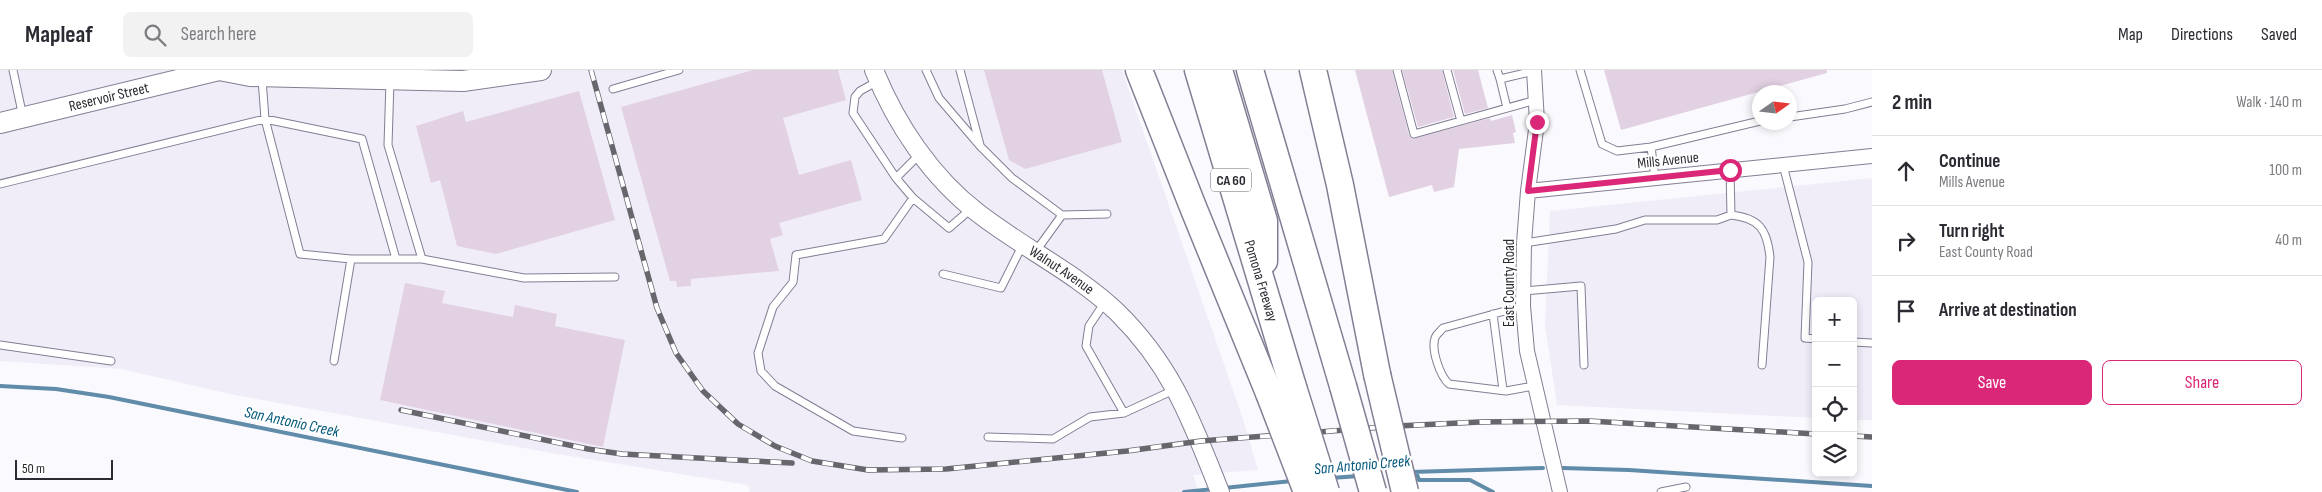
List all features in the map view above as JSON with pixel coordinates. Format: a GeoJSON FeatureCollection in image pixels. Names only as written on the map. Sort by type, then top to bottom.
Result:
{"type":"FeatureCollection","features":[{"type":"Feature","properties":{"kind":"highway"},"geometry":{"type":"LineString","coordinates":[[1140,70],[1200,226],[1281,390],[1307,492]]}},
{"type":"Feature","properties":{"kind":"highway","name":"Pomona Freeway"},"geometry":{"type":"LineString","coordinates":[[1198,70],[1264,289],[1281,390],[1326,492]]}},
{"type":"Feature","properties":{"kind":"highway"},"geometry":{"type":"LineString","coordinates":[[1218,70],[1264,221],[1264,289]]}},
{"type":"Feature","properties":{"kind":"highway"},"geometry":{"type":"LineString","coordinates":[[1236,70],[1281,217],[1309,270]]}},
{"type":"Feature","properties":{"kind":"highway"},"geometry":{"type":"LineString","coordinates":[[1250,70],[1373,492]]}},
{"type":"Feature","properties":{"kind":"highway"},"geometry":{"type":"LineString","coordinates":[[1312,70],[1340,185],[1377,374],[1405,492]]}},
{"type":"Feature","properties":{"kind":"main road","name":"Reservoir Street"},"geometry":{"type":"LineString","coordinates":[[0,123],[219,70]]}},
{"type":"Feature","properties":{"kind":"main road"},"geometry":{"type":"LineString","coordinates":[[219,70],[262,73],[390,75],[463,81],[541,70]]}},
{"type":"Feature","properties":{"kind":"street","name":"East County Road"},"geometry":{"type":"LineString","coordinates":[[1534,71],[1537,122],[1528,191],[1524,243],[1523,306],[1527,351],[1560,492]]}},
{"type":"Feature","properties":{"kind":"street","name":"Walnut Avenue"},"geometry":{"type":"LineString","coordinates":[[876,75],[895,116],[921,153],[952,190],[972,208],[1088,287],[1143,340],[1176,389],[1201,441],[1217,484]]}},
{"type":"Feature","properties":{"kind":"street","name":"Mills Avenue"},"geometry":{"type":"LineString","coordinates":[[1528,191],[1730,170],[1872,158]]}},
{"type":"Feature","properties":{"kind":"lane"},"geometry":{"type":"LineString","coordinates":[[13,70],[23,117]]}},
{"type":"Feature","properties":{"kind":"lane"},"geometry":{"type":"LineString","coordinates":[[613,89],[679,70]]}},
{"type":"Feature","properties":{"kind":"lane"},"geometry":{"type":"LineString","coordinates":[[926,70],[938,98],[980,146],[1012,178],[1062,215],[1107,214]]}},
{"type":"Feature","properties":{"kind":"lane"},"geometry":{"type":"LineString","coordinates":[[960,70],[980,146]]}},
{"type":"Feature","properties":{"kind":"lane"},"geometry":{"type":"LineString","coordinates":[[1397,70],[1414,134],[1536,100]]}},
{"type":"Feature","properties":{"kind":"lane"},"geometry":{"type":"LineString","coordinates":[[1447,70],[1461,121]]}},
{"type":"Feature","properties":{"kind":"lane"},"geometry":{"type":"LineString","coordinates":[[1497,70],[1507,108]]}},
{"type":"Feature","properties":{"kind":"lane"},"geometry":{"type":"LineString","coordinates":[[1580,70],[1602,144],[1617,151],[1651,147],[1752,123]]}},
{"type":"Feature","properties":{"kind":"lane"},"geometry":{"type":"LineString","coordinates":[[1500,79],[1534,71]]}},
{"type":"Feature","properties":{"kind":"lane"},"geometry":{"type":"LineString","coordinates":[[262,73],[265,119],[300,254],[351,259],[422,259],[524,278],[615,277]]}},
{"type":"Feature","properties":{"kind":"lane"},"geometry":{"type":"LineString","coordinates":[[390,75],[388,145],[422,259]]}},
{"type":"Feature","properties":{"kind":"lane"},"geometry":{"type":"LineString","coordinates":[[876,75],[855,97],[853,113],[896,178],[913,198],[949,228],[972,208]]}},
{"type":"Feature","properties":{"kind":"lane"},"geometry":{"type":"LineString","coordinates":[[1797,116],[1845,109],[1872,102]]}},
{"type":"Feature","properties":{"kind":"lane"},"geometry":{"type":"LineString","coordinates":[[0,184],[265,119],[362,139],[396,260]]}},
{"type":"Feature","properties":{"kind":"lane"},"geometry":{"type":"LineString","coordinates":[[1651,147],[1655,178]]}},
{"type":"Feature","properties":{"kind":"lane"},"geometry":{"type":"LineString","coordinates":[[896,178],[921,153]]}},
{"type":"Feature","properties":{"kind":"lane"},"geometry":{"type":"LineString","coordinates":[[1783,165],[1808,262],[1805,338],[1812,339]]}},
{"type":"Feature","properties":{"kind":"lane"},"geometry":{"type":"LineString","coordinates":[[1730,170],[1731,215]]}},
{"type":"Feature","properties":{"kind":"lane"},"geometry":{"type":"LineString","coordinates":[[902,438],[853,431],[797,400],[775,386],[761,371],[758,353],[773,307],[792,282],[796,255],[884,239],[913,198]]}},
{"type":"Feature","properties":{"kind":"lane"},"geometry":{"type":"LineString","coordinates":[[943,274],[1001,288],[1029,248],[1062,215]]}},
{"type":"Feature","properties":{"kind":"lane"},"geometry":{"type":"LineString","coordinates":[[1524,243],[1616,229],[1645,220],[1717,220],[1731,215],[1749,217],[1761,228],[1768,241],[1770,257],[1762,365]]}},
{"type":"Feature","properties":{"kind":"lane"},"geometry":{"type":"LineString","coordinates":[[334,361],[351,259]]}},
{"type":"Feature","properties":{"kind":"lane"},"geometry":{"type":"LineString","coordinates":[[1524,291],[1581,286],[1584,365]]}},
{"type":"Feature","properties":{"kind":"lane"},"geometry":{"type":"LineString","coordinates":[[1105,302],[1089,326],[1086,346],[1124,413]]}},
{"type":"Feature","properties":{"kind":"lane"},"geometry":{"type":"LineString","coordinates":[[1523,306],[1444,328],[1435,338],[1435,346],[1440,373],[1449,384],[1503,390],[1519,390],[1534,386]]}},
{"type":"Feature","properties":{"kind":"lane"},"geometry":{"type":"LineString","coordinates":[[1493,314],[1503,390]]}},
{"type":"Feature","properties":{"kind":"lane"},"geometry":{"type":"LineString","coordinates":[[1857,342],[1872,343]]}},
{"type":"Feature","properties":{"kind":"lane"},"geometry":{"type":"LineString","coordinates":[[0,345],[111,361]]}},
{"type":"Feature","properties":{"kind":"lane"},"geometry":{"type":"LineString","coordinates":[[988,437],[1053,439],[1090,417],[1124,413],[1176,389]]}},
{"type":"Feature","properties":{"kind":"lane"},"geometry":{"type":"LineString","coordinates":[[1661,492],[1686,487]]}},
{"type":"Feature","properties":{"kind":"shaded area"},"geometry":{"type":"Polygon","coordinates":[[[0,70],[1122,70],[1243,419],[1258,470],[1193,475],[1199,492],[750,492],[748,485],[551,453],[235,395],[121,369],[0,361],[0,70]]]}},
{"type":"Feature","properties":{"kind":"shaded area"},"geometry":{"type":"Polygon","coordinates":[[[1872,178],[1872,420],[1857,420],[1857,297],[1812,297],[1812,418],[1557,405],[1545,325],[1550,211],[1872,178]]]}},
{"type":"Feature","properties":{"kind":"building"},"geometry":{"type":"Polygon","coordinates":[[[753,70],[838,70],[846,100],[783,118],[799,175],[851,160],[862,200],[779,223],[783,235],[770,239],[779,271],[691,279],[691,286],[677,287],[676,281],[670,281],[621,107],[753,70]]]}},
{"type":"Feature","properties":{"kind":"building"},"geometry":{"type":"Polygon","coordinates":[[[984,70],[1102,70],[1122,142],[1025,169],[1009,160],[984,70]]]}},
{"type":"Feature","properties":{"kind":"building"},"geometry":{"type":"Polygon","coordinates":[[[1355,70],[1392,70],[1409,135],[1412,139],[1490,118],[1491,121],[1512,115],[1516,132],[1513,133],[1515,143],[1459,149],[1454,187],[1434,192],[1432,185],[1389,197],[1355,70]]]}},
{"type":"Feature","properties":{"kind":"building"},"geometry":{"type":"Polygon","coordinates":[[[1402,70],[1442,70],[1454,117],[1418,127],[1402,70]]]}},
{"type":"Feature","properties":{"kind":"building"},"geometry":{"type":"Polygon","coordinates":[[[1453,70],[1478,70],[1488,108],[1465,114],[1453,70]]]}},
{"type":"Feature","properties":{"kind":"building"},"geometry":{"type":"Polygon","coordinates":[[[1604,70],[1827,70],[1827,73],[1784,85],[1752,85],[1752,94],[1621,130],[1604,70]]]}},
{"type":"Feature","properties":{"kind":"building"},"geometry":{"type":"Polygon","coordinates":[[[579,91],[615,220],[496,254],[457,246],[440,180],[431,183],[416,126],[463,111],[466,122],[579,91]]]}},
{"type":"Feature","properties":{"kind":"building"},"geometry":{"type":"Polygon","coordinates":[[[405,283],[445,291],[442,303],[513,317],[515,305],[557,314],[555,326],[625,340],[603,447],[380,400],[405,283]]]}},
{"type":"Feature","properties":{"kind":"waterway","name":"San Antonio Creek"},"geometry":{"type":"LineString","coordinates":[[0,386],[56,389],[109,397],[577,492]]}},
{"type":"Feature","properties":{"kind":"waterway","name":"San Antonio Creek"},"geometry":{"type":"LineString","coordinates":[[1411,472],[1543,468]]}},
{"type":"Feature","properties":{"kind":"waterway","name":"San Antonio Creek"},"geometry":{"type":"LineString","coordinates":[[1563,468],[1629,470],[1872,486]]}},
{"type":"Feature","properties":{"kind":"waterway"},"geometry":{"type":"LineString","coordinates":[[1416,472],[1419,480],[1470,480],[1493,492]]}},
{"type":"Feature","properties":{"kind":"waterway","name":"San Antonio Creek"},"geometry":{"type":"LineString","coordinates":[[1331,478],[1359,476]]}},
{"type":"Feature","properties":{"kind":"waterway","name":"San Antonio Creek"},"geometry":{"type":"LineString","coordinates":[[1224,488],[1292,481]]}},
{"type":"Feature","properties":{"kind":"waterway","name":"San Antonio Creek"},"geometry":{"type":"LineString","coordinates":[[1184,492],[1214,489]]}},
{"type":"Feature","properties":{"kind":"railway"},"geometry":{"type":"LineString","coordinates":[[591,70],[657,308],[676,353],[703,391],[738,424],[775,446],[812,461],[868,470],[946,469],[1127,451],[1201,441],[1397,426],[1480,422],[1589,421],[1812,434]]}},
{"type":"Feature","properties":{"kind":"railway"},"geometry":{"type":"LineString","coordinates":[[401,410],[588,449],[622,454],[792,463]]}},
{"type":"Feature","properties":{"kind":"railway"},"geometry":{"type":"LineString","coordinates":[[1857,436],[1872,437]]}},
{"type":"Feature","properties":{"kind":"route"},"geometry":{"type":"LineString","coordinates":[[1537,122],[1528,191],[1730,170]]}}]}
